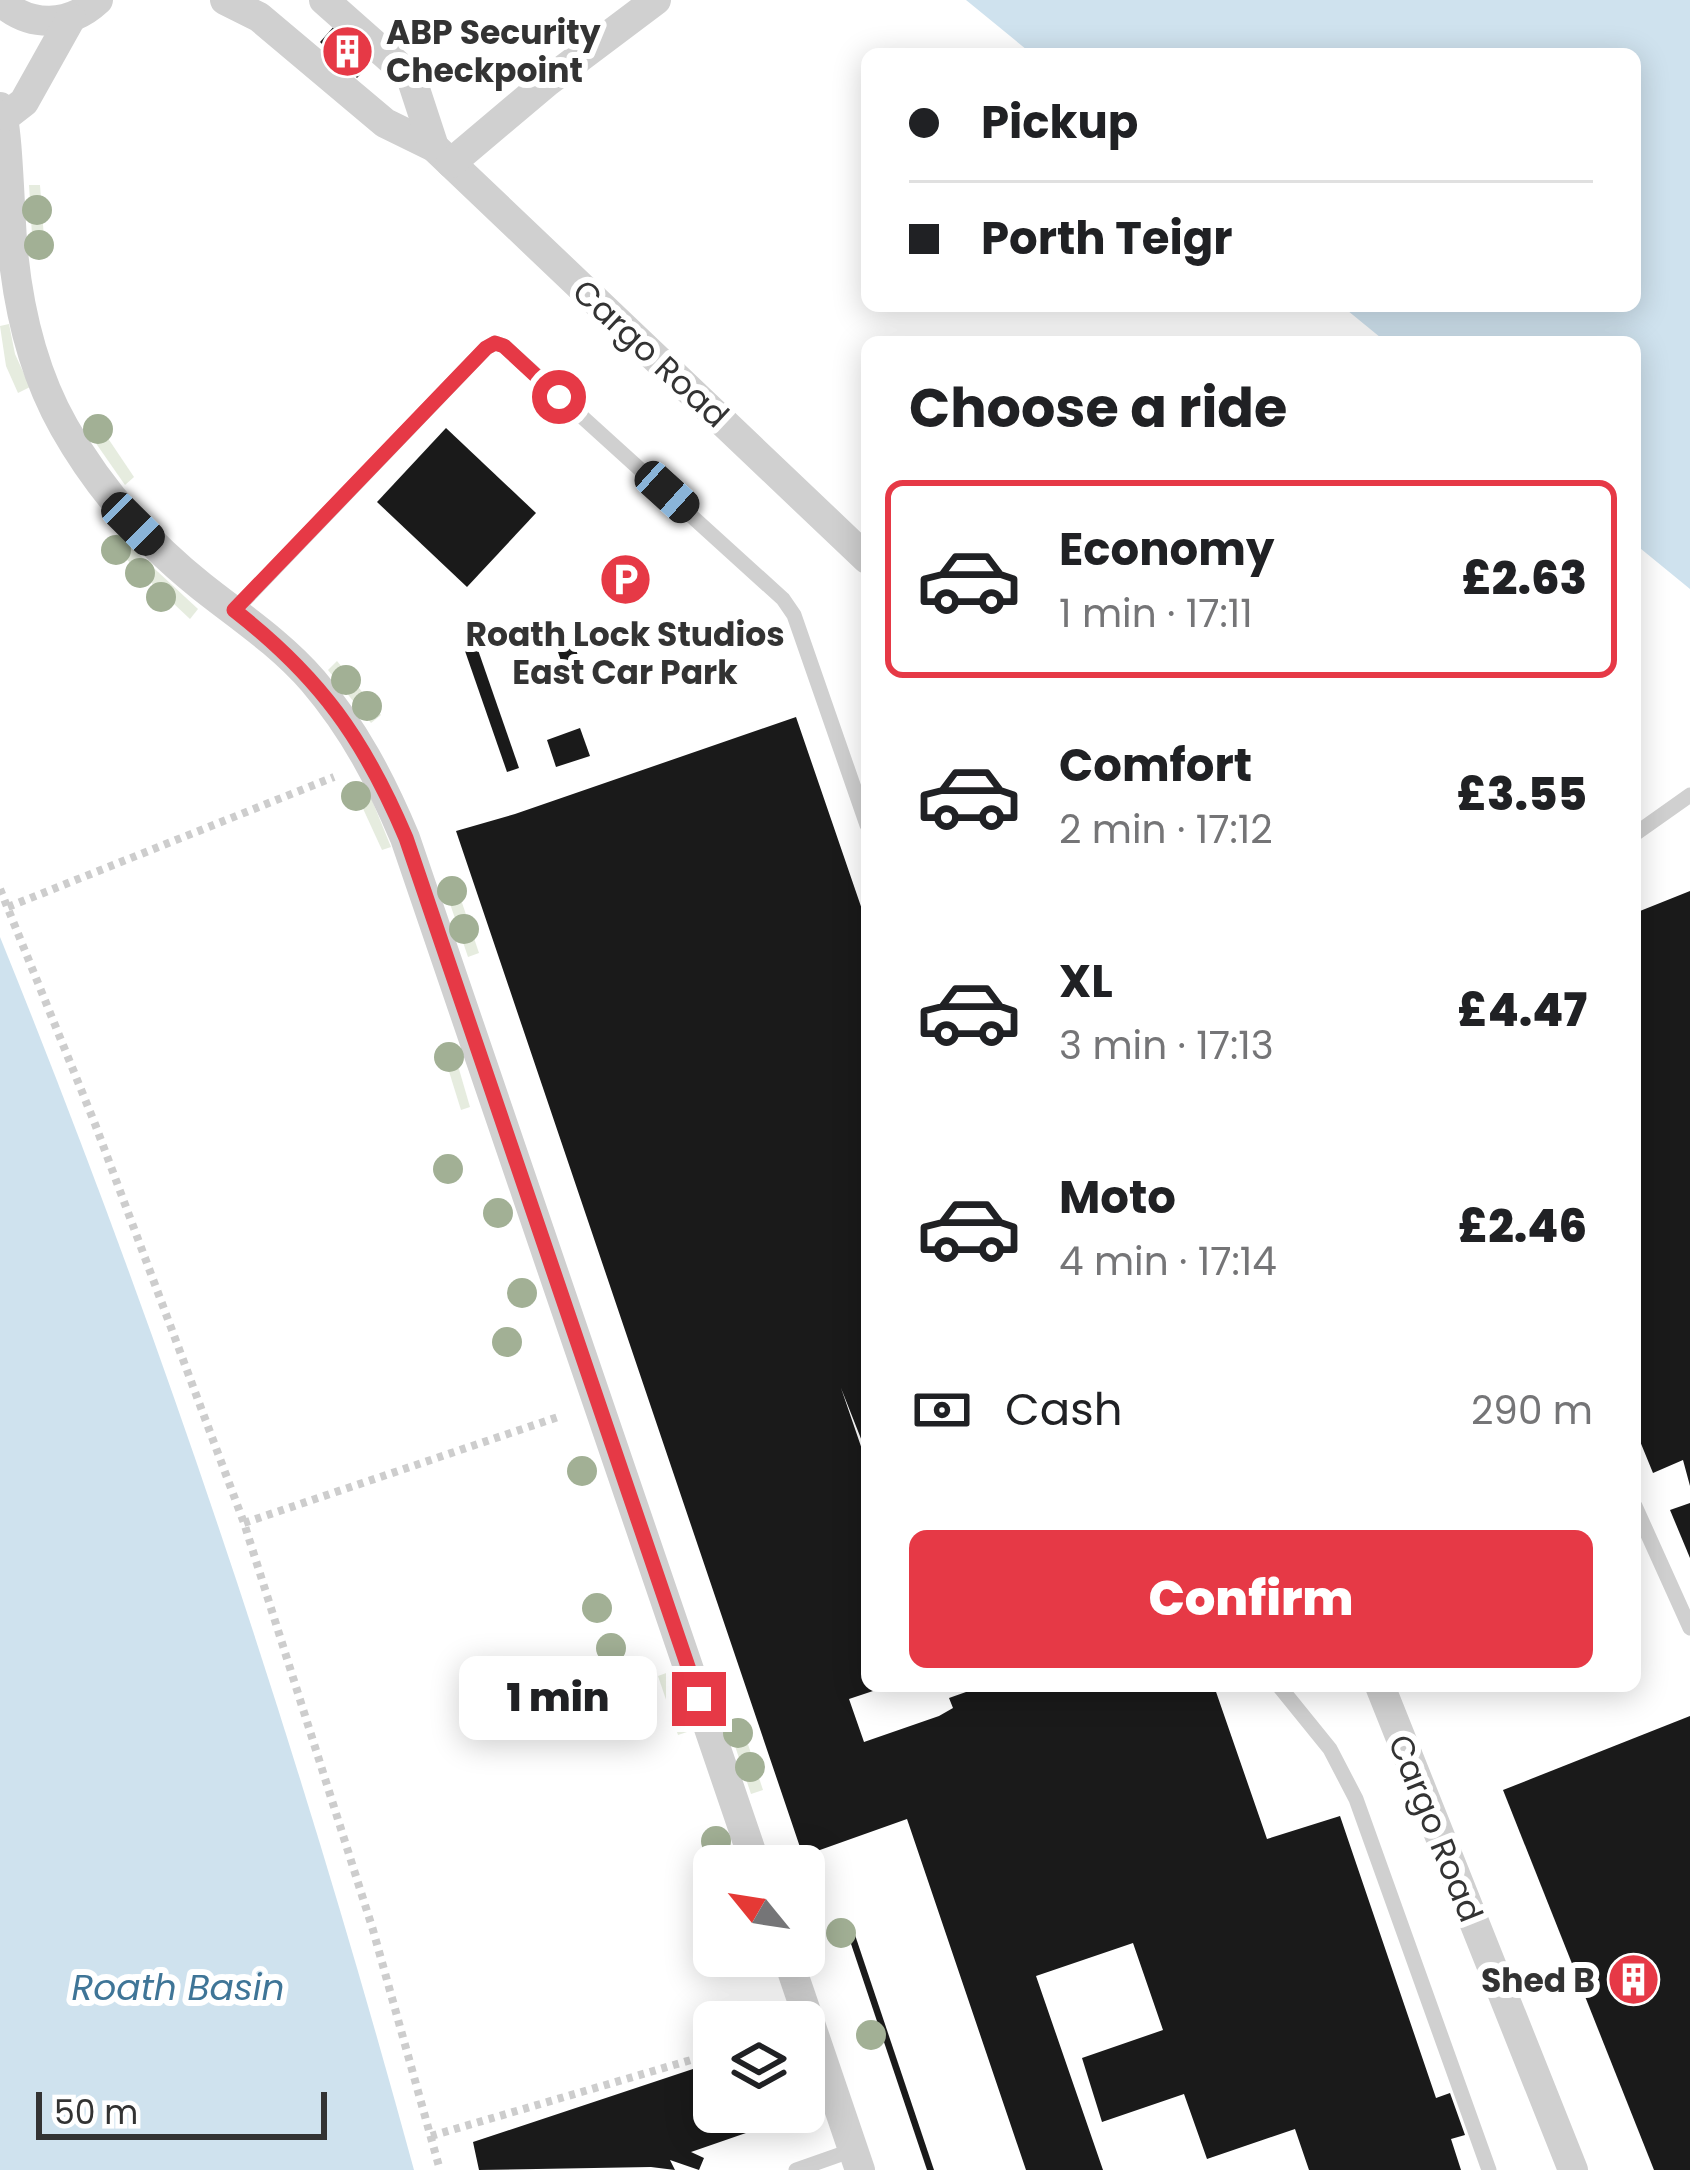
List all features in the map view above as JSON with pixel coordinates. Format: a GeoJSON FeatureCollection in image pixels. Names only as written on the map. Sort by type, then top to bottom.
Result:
{"type":"FeatureCollection","features":[{"type":"Feature","properties":{"kind":"street"},"geometry":{"type":"LineString","coordinates":[[98,0],[71,18],[24,102],[3,112],[17,284],[35,362],[82,456],[133,524],[289,656],[355,734],[406,838],[749,1845]]}},
{"type":"Feature","properties":{"kind":"street"},"geometry":{"type":"LineString","coordinates":[[225,0],[259,17],[385,123],[442,155]]}},
{"type":"Feature","properties":{"kind":"street"},"geometry":{"type":"LineString","coordinates":[[324,0],[411,77],[442,155]]}},
{"type":"Feature","properties":{"kind":"street"},"geometry":{"type":"LineString","coordinates":[[442,155],[656,0]]}},
{"type":"Feature","properties":{"kind":"street"},"geometry":{"type":"LineString","coordinates":[[0,1],[38,21],[71,18]]}},
{"type":"Feature","properties":{"kind":"street","name":"Cargo Road"},"geometry":{"type":"LineString","coordinates":[[442,155],[861,553]]}},
{"type":"Feature","properties":{"kind":"street","name":"Cargo Road"},"geometry":{"type":"LineString","coordinates":[[1381,1692],[1573,2170]]}},
{"type":"Feature","properties":{"kind":"street"},"geometry":{"type":"LineString","coordinates":[[794,1977],[857,2160]]}},
{"type":"Feature","properties":{"kind":"lane"},"geometry":{"type":"LineString","coordinates":[[234,610],[495,343],[634,461],[768,584],[794,615],[861,808]]}},
{"type":"Feature","properties":{"kind":"lane"},"geometry":{"type":"LineString","coordinates":[[1641,830],[1690,795]]}},
{"type":"Feature","properties":{"kind":"lane"},"geometry":{"type":"LineString","coordinates":[[1641,1519],[1690,1628]]}},
{"type":"Feature","properties":{"kind":"lane"},"geometry":{"type":"LineString","coordinates":[[1285,1692],[1324,1739],[1356,1798],[1489,2170]]}},
{"type":"Feature","properties":{"kind":"lane"},"geometry":{"type":"LineString","coordinates":[[796,2170],[857,2160]]}},
{"type":"Feature","properties":{"kind":"path"},"geometry":{"type":"LineString","coordinates":[[8,908],[334,777]]}},
{"type":"Feature","properties":{"kind":"path"},"geometry":{"type":"LineString","coordinates":[[0,889],[244,1523],[373,1930],[440,2170]]}},
{"type":"Feature","properties":{"kind":"path"},"geometry":{"type":"LineString","coordinates":[[244,1523],[558,1418]]}},
{"type":"Feature","properties":{"kind":"path"},"geometry":{"type":"LineString","coordinates":[[431,2136],[693,2059]]}},
{"type":"Feature","properties":{"kind":"shaded area"},"geometry":{"type":"Polygon","coordinates":[[[29,185],[40,185],[45,251],[33,252],[29,185]]]}},
{"type":"Feature","properties":{"kind":"shaded area"},"geometry":{"type":"Polygon","coordinates":[[[9,324],[15,354],[30,387],[18,393],[6,366],[0,326],[9,324]]]}},
{"type":"Feature","properties":{"kind":"shaded area"},"geometry":{"type":"Polygon","coordinates":[[[97,422],[134,477],[125,485],[86,429],[97,422]]]}},
{"type":"Feature","properties":{"kind":"shaded area"},"geometry":{"type":"Polygon","coordinates":[[[117,534],[198,609],[190,619],[107,541],[117,534]]]}},
{"type":"Feature","properties":{"kind":"shaded area"},"geometry":{"type":"Polygon","coordinates":[[[337,661],[381,715],[371,723],[328,670],[337,661]]]}},
{"type":"Feature","properties":{"kind":"shaded area"},"geometry":{"type":"Polygon","coordinates":[[[365,783],[391,847],[382,850],[354,789],[365,783]]]}},
{"type":"Feature","properties":{"kind":"shaded area"},"geometry":{"type":"Polygon","coordinates":[[[454,879],[479,953],[468,957],[443,883],[454,879]]]}},
{"type":"Feature","properties":{"kind":"shaded area"},"geometry":{"type":"Polygon","coordinates":[[[452,1045],[470,1107],[461,1110],[442,1049],[452,1045]]]}},
{"type":"Feature","properties":{"kind":"shaded area"},"geometry":{"type":"Polygon","coordinates":[[[669,1672],[690,1731],[678,1735],[658,1676],[669,1672]]]}},
{"type":"Feature","properties":{"kind":"shaded area"},"geometry":{"type":"Polygon","coordinates":[[[741,1723],[763,1790],[751,1794],[729,1728],[741,1723]]]}},
{"type":"Feature","properties":{"kind":"water"},"geometry":{"type":"Polygon","coordinates":[[[966,0],[1690,0],[1690,589],[1641,549],[1641,336],[1379,336],[1349,312],[1641,312],[1641,48],[1025,48],[966,0]]]}},
{"type":"Feature","properties":{"kind":"water","name":"Roath Basin"},"geometry":{"type":"Polygon","coordinates":[[[0,937],[117,1240],[225,1547],[324,1858],[414,2170],[0,2170],[0,937]]]}},
{"type":"Feature","properties":{"kind":"building","name":"ABP Security Checkpoint"},"geometry":{"type":"Polygon","coordinates":[[[336,24],[374,59],[357,78],[320,42],[336,24]]]}},
{"type":"Feature","properties":{"kind":"building"},"geometry":{"type":"Polygon","coordinates":[[[446,428],[536,513],[467,587],[377,502],[446,428]]]}},
{"type":"Feature","properties":{"kind":"building"},"geometry":{"type":"Polygon","coordinates":[[[477,647],[519,768],[507,772],[465,651],[477,647]]]}},
{"type":"Feature","properties":{"kind":"building"},"geometry":{"type":"Polygon","coordinates":[[[575,647],[586,679],[569,685],[558,652],[575,647]]]}},
{"type":"Feature","properties":{"kind":"building"},"geometry":{"type":"Polygon","coordinates":[[[796,717],[861,907],[861,1439],[841,1388],[861,1446],[861,1692],[870,1692],[849,1699],[864,1742],[939,1716],[953,1708],[949,1698],[966,1692],[1216,1692],[1267,1839],[1340,1816],[1436,2098],[1450,2093],[1465,2135],[1451,2139],[1461,2170],[1309,2170],[1295,2129],[1207,2159],[1184,2094],[1102,2122],[1082,2058],[1163,2030],[1133,1943],[1036,1976],[1103,2170],[1026,2170],[907,1819],[825,1848],[799,1845],[456,831],[796,717]]]}},
{"type":"Feature","properties":{"kind":"building"},"geometry":{"type":"Polygon","coordinates":[[[580,728],[590,756],[556,767],[547,740],[580,728]]]}},
{"type":"Feature","properties":{"kind":"building"},"geometry":{"type":"Polygon","coordinates":[[[1690,891],[1690,1486],[1683,1460],[1653,1473],[1641,1444],[1641,911],[1690,891]]]}},
{"type":"Feature","properties":{"kind":"building"},"geometry":{"type":"Polygon","coordinates":[[[1690,1503],[1690,1558],[1670,1510],[1690,1503]]]}},
{"type":"Feature","properties":{"kind":"building","name":"Shed B"},"geometry":{"type":"Polygon","coordinates":[[[1690,1716],[1690,2170],[1654,2170],[1503,1790],[1690,1716]]]}},
{"type":"Feature","properties":{"kind":"building"},"geometry":{"type":"Polygon","coordinates":[[[851,1923],[934,2170],[927,2170],[845,1926],[851,1923]]]}},
{"type":"Feature","properties":{"kind":"building"},"geometry":{"type":"Polygon","coordinates":[[[693,2069],[693,2133],[746,2133],[691,2152],[704,2158],[699,2170],[670,2160],[675,2170],[479,2170],[473,2142],[693,2069]]]}},
{"type":"Feature","properties":{"kind":"place","name":"ABP Security Checkpoint"},"geometry":{"type":"Point","coordinates":[347,51]}},
{"type":"Feature","properties":{"kind":"place","name":"Roath Lock Studios East Car Park"},"geometry":{"type":"Point","coordinates":[625,580]}},
{"type":"Feature","properties":{"kind":"place","name":"Shed B"},"geometry":{"type":"Point","coordinates":[1634,1980]}},
{"type":"Feature","properties":{"kind":"route"},"geometry":{"type":"LineString","coordinates":[[559,397],[504,346],[495,343],[486,348],[234,610],[313,680],[355,734],[406,838],[699,1699]]}}]}
